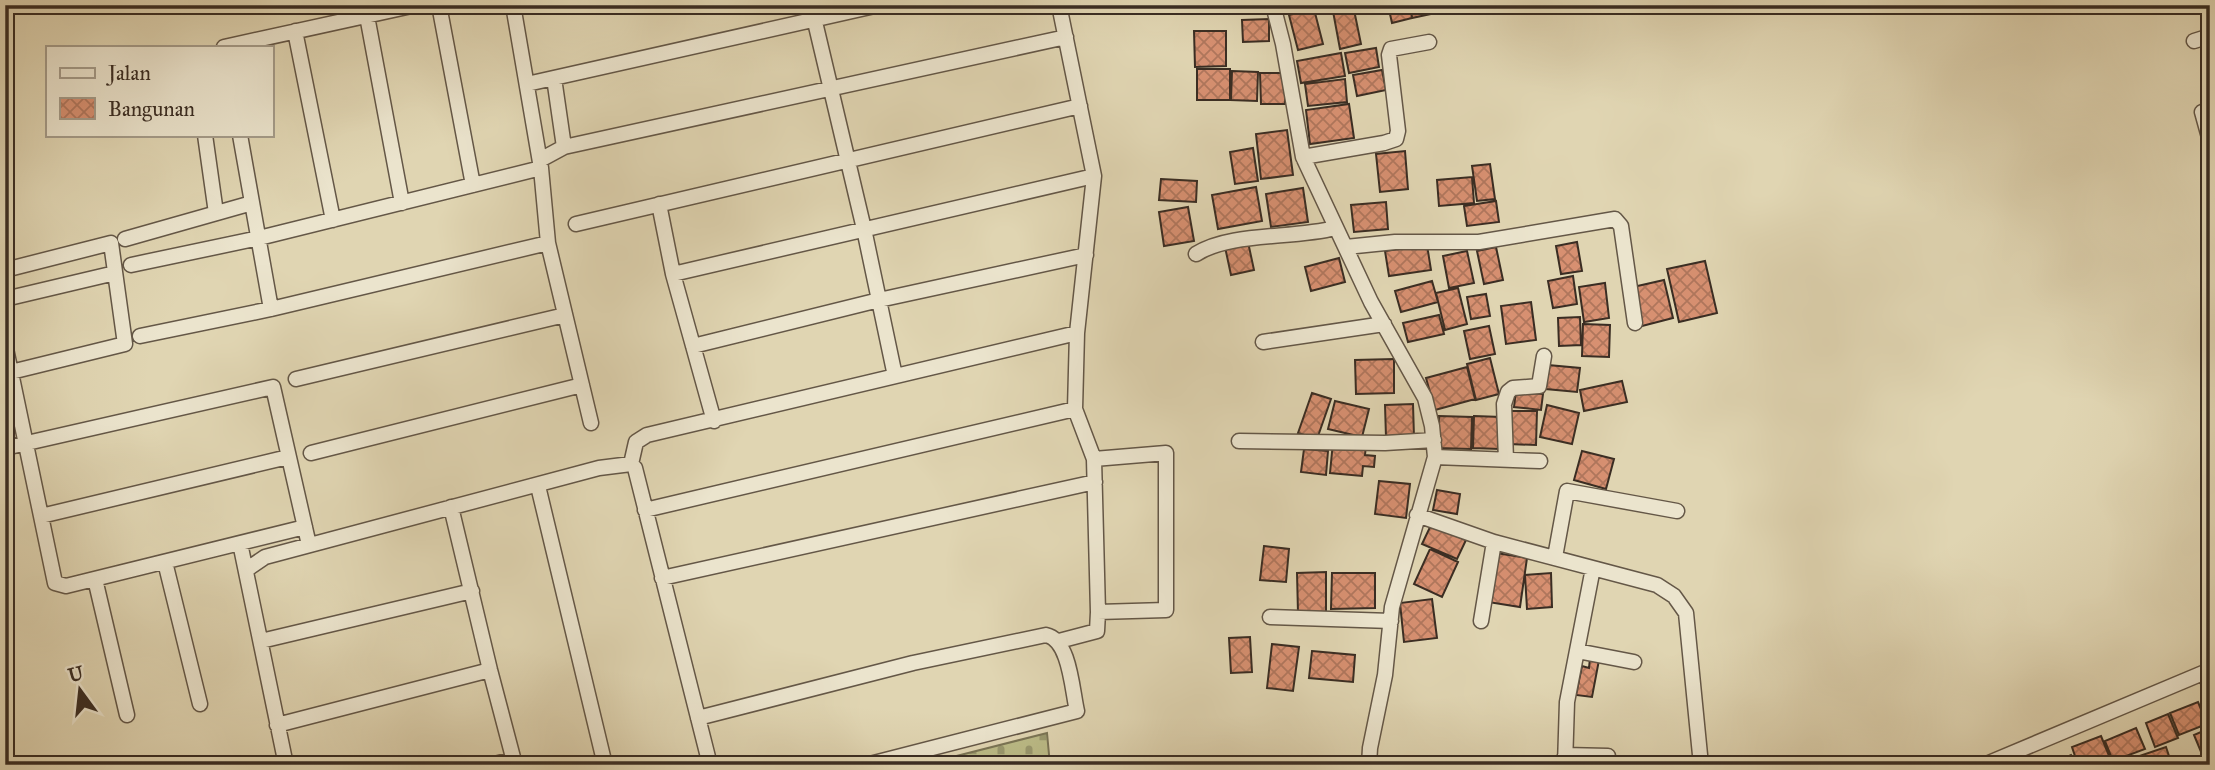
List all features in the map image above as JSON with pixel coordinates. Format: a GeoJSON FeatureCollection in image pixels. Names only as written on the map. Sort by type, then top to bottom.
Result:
{"type":"FeatureCollection","features":[{"type":"Feature","properties":{"kind":"street"},"geometry":{"type":"LineString","coordinates":[[228,46],[416,5]]}},
{"type":"Feature","properties":{"kind":"street"},"geometry":{"type":"LineString","coordinates":[[439,5],[473,185]]}},
{"type":"Feature","properties":{"kind":"street"},"geometry":{"type":"LineString","coordinates":[[513,5],[540,164],[548,243],[591,423]]}},
{"type":"Feature","properties":{"kind":"street"},"geometry":{"type":"LineString","coordinates":[[527,84],[813,13],[880,5]]}},
{"type":"Feature","properties":{"kind":"street"},"geometry":{"type":"LineString","coordinates":[[1059,5],[1094,176],[1077,333],[1075,409],[1094,459],[1098,612],[1097,631],[1059,641]]}},
{"type":"Feature","properties":{"kind":"street"},"geometry":{"type":"LineString","coordinates":[[1273,5],[1283,44],[1303,157],[1359,277],[1425,398],[1434,440],[1435,457],[1398,581],[1369,765]]}},
{"type":"Feature","properties":{"kind":"street"},"geometry":{"type":"LineString","coordinates":[[813,13],[864,229],[895,376]]}},
{"type":"Feature","properties":{"kind":"street"},"geometry":{"type":"LineString","coordinates":[[367,16],[402,203]]}},
{"type":"Feature","properties":{"kind":"street"},"geometry":{"type":"LineString","coordinates":[[295,31],[332,220]]}},
{"type":"Feature","properties":{"kind":"street"},"geometry":{"type":"LineString","coordinates":[[2194,41],[2210,36]]}},
{"type":"Feature","properties":{"kind":"street"},"geometry":{"type":"LineString","coordinates":[[131,265],[259,238],[473,185],[540,164],[564,147],[1066,37]]}},
{"type":"Feature","properties":{"kind":"street"},"geometry":{"type":"LineString","coordinates":[[1303,157],[1396,139],[1398,131],[1389,55],[1391,49],[1429,41]]}},
{"type":"Feature","properties":{"kind":"street"},"geometry":{"type":"LineString","coordinates":[[554,78],[564,147]]}},
{"type":"Feature","properties":{"kind":"street"},"geometry":{"type":"LineString","coordinates":[[576,223],[1080,106]]}},
{"type":"Feature","properties":{"kind":"street"},"geometry":{"type":"LineString","coordinates":[[2210,110],[2202,112],[2210,141]]}},
{"type":"Feature","properties":{"kind":"street"},"geometry":{"type":"LineString","coordinates":[[205,136],[216,213]]}},
{"type":"Feature","properties":{"kind":"street"},"geometry":{"type":"LineString","coordinates":[[240,136],[271,309]]}},
{"type":"Feature","properties":{"kind":"street"},"geometry":{"type":"LineString","coordinates":[[673,274],[1094,176]]}},
{"type":"Feature","properties":{"kind":"street"},"geometry":{"type":"LineString","coordinates":[[125,239],[252,203]]}},
{"type":"Feature","properties":{"kind":"street"},"geometry":{"type":"LineString","coordinates":[[659,204],[673,274],[714,421]]}},
{"type":"Feature","properties":{"kind":"street"},"geometry":{"type":"LineString","coordinates":[[1346,247],[1395,242],[1479,242],[1615,219],[1620,226],[1635,323]]}},
{"type":"Feature","properties":{"kind":"street"},"geometry":{"type":"LineString","coordinates":[[1196,254],[1223,241],[1301,236],[1335,228]]}},
{"type":"Feature","properties":{"kind":"street"},"geometry":{"type":"LineString","coordinates":[[5,270],[111,243],[125,344],[11,372]]}},
{"type":"Feature","properties":{"kind":"street"},"geometry":{"type":"LineString","coordinates":[[140,336],[271,309],[548,243]]}},
{"type":"Feature","properties":{"kind":"street"},"geometry":{"type":"LineString","coordinates":[[693,346],[879,300],[1086,255]]}},
{"type":"Feature","properties":{"kind":"street"},"geometry":{"type":"LineString","coordinates":[[5,299],[115,273]]}},
{"type":"Feature","properties":{"kind":"street"},"geometry":{"type":"LineString","coordinates":[[296,379],[565,315]]}},
{"type":"Feature","properties":{"kind":"street"},"geometry":{"type":"LineString","coordinates":[[1263,342],[1384,324]]}},
{"type":"Feature","properties":{"kind":"street"},"geometry":{"type":"LineString","coordinates":[[631,464],[636,442],[647,435],[1077,333]]}},
{"type":"Feature","properties":{"kind":"street"},"geometry":{"type":"LineString","coordinates":[[5,344],[55,583],[66,586],[305,527]]}},
{"type":"Feature","properties":{"kind":"street"},"geometry":{"type":"LineString","coordinates":[[1506,460],[1506,397],[1513,388],[1538,386],[1544,356]]}},
{"type":"Feature","properties":{"kind":"street"},"geometry":{"type":"LineString","coordinates":[[311,453],[582,385]]}},
{"type":"Feature","properties":{"kind":"street"},"geometry":{"type":"LineString","coordinates":[[5,448],[273,387],[309,545]]}},
{"type":"Feature","properties":{"kind":"street"},"geometry":{"type":"LineString","coordinates":[[645,510],[1075,409]]}},
{"type":"Feature","properties":{"kind":"street"},"geometry":{"type":"LineString","coordinates":[[1238,441],[1385,443],[1434,440]]}},
{"type":"Feature","properties":{"kind":"street"},"geometry":{"type":"LineString","coordinates":[[1094,459],[1166,453],[1166,610],[1098,612]]}},
{"type":"Feature","properties":{"kind":"street"},"geometry":{"type":"LineString","coordinates":[[41,516],[288,457]]}},
{"type":"Feature","properties":{"kind":"street"},"geometry":{"type":"LineString","coordinates":[[1435,457],[1540,461]]}},
{"type":"Feature","properties":{"kind":"street"},"geometry":{"type":"LineString","coordinates":[[631,464],[635,468],[710,765]]}},
{"type":"Feature","properties":{"kind":"street"},"geometry":{"type":"LineString","coordinates":[[246,570],[265,557],[599,468],[631,464]]}},
{"type":"Feature","properties":{"kind":"street"},"geometry":{"type":"LineString","coordinates":[[662,578],[1095,482]]}},
{"type":"Feature","properties":{"kind":"street"},"geometry":{"type":"LineString","coordinates":[[538,485],[605,765]]}},
{"type":"Feature","properties":{"kind":"street"},"geometry":{"type":"LineString","coordinates":[[1555,557],[1567,491],[1676,511]]}},
{"type":"Feature","properties":{"kind":"street"},"geometry":{"type":"LineString","coordinates":[[451,507],[489,670],[515,762],[491,765]]}},
{"type":"Feature","properties":{"kind":"street"},"geometry":{"type":"LineString","coordinates":[[1418,515],[1494,541],[1664,589],[1674,596],[1686,613],[1701,765]]}},
{"type":"Feature","properties":{"kind":"street"},"geometry":{"type":"LineString","coordinates":[[1481,621],[1494,541]]}},
{"type":"Feature","properties":{"kind":"street"},"geometry":{"type":"LineString","coordinates":[[240,543],[286,765]]}},
{"type":"Feature","properties":{"kind":"street"},"geometry":{"type":"LineString","coordinates":[[165,562],[200,704]]}},
{"type":"Feature","properties":{"kind":"street"},"geometry":{"type":"LineString","coordinates":[[1593,568],[1567,702],[1565,760],[1608,756]]}},
{"type":"Feature","properties":{"kind":"street"},"geometry":{"type":"LineString","coordinates":[[95,579],[127,715]]}},
{"type":"Feature","properties":{"kind":"street"},"geometry":{"type":"LineString","coordinates":[[261,641],[472,592]]}},
{"type":"Feature","properties":{"kind":"street"},"geometry":{"type":"LineString","coordinates":[[1270,617],[1391,621]]}},
{"type":"Feature","properties":{"kind":"street"},"geometry":{"type":"LineString","coordinates":[[698,718],[913,663],[1046,635],[1054,636],[1059,641],[1063,648],[1077,711],[866,765]]}},
{"type":"Feature","properties":{"kind":"street"},"geometry":{"type":"LineString","coordinates":[[1577,651],[1634,662]]}},
{"type":"Feature","properties":{"kind":"street"},"geometry":{"type":"LineString","coordinates":[[277,725],[489,670]]}},
{"type":"Feature","properties":{"kind":"street"},"geometry":{"type":"LineString","coordinates":[[1984,765],[2208,676]]}},
{"type":"Feature","properties":{"kind":"street"},"geometry":{"type":"LineString","coordinates":[[1086,765],[1356,765]]}},
{"type":"Feature","properties":{"kind":"green space"},"geometry":{"type":"Polygon","coordinates":[[[1047,733],[1050,765],[921,765],[1047,733]]]}},
{"type":"Feature","properties":{"kind":"building"},"geometry":{"type":"Polygon","coordinates":[[[1353,5],[1361,44],[1340,49],[1332,6],[1353,5]]]}},
{"type":"Feature","properties":{"kind":"building"},"geometry":{"type":"Polygon","coordinates":[[[1388,5],[1410,5],[1412,18],[1392,23],[1388,5]]]}},
{"type":"Feature","properties":{"kind":"building"},"geometry":{"type":"Polygon","coordinates":[[[1410,5],[1443,5],[1445,11],[1412,18],[1410,5]]]}},
{"type":"Feature","properties":{"kind":"building"},"geometry":{"type":"Polygon","coordinates":[[[1314,9],[1323,44],[1298,50],[1289,15],[1314,9]]]}},
{"type":"Feature","properties":{"kind":"building"},"geometry":{"type":"Polygon","coordinates":[[[1269,19],[1269,41],[1243,42],[1242,20],[1269,19]]]}},
{"type":"Feature","properties":{"kind":"building"},"geometry":{"type":"Polygon","coordinates":[[[1194,31],[1226,31],[1226,66],[1195,67],[1194,31]]]}},
{"type":"Feature","properties":{"kind":"building"},"geometry":{"type":"Polygon","coordinates":[[[1376,48],[1379,67],[1349,73],[1345,53],[1376,48]]]}},
{"type":"Feature","properties":{"kind":"building"},"geometry":{"type":"Polygon","coordinates":[[[1341,53],[1345,76],[1301,83],[1297,61],[1341,53]]]}},
{"type":"Feature","properties":{"kind":"building"},"geometry":{"type":"Polygon","coordinates":[[[1197,69],[1230,69],[1230,100],[1197,100],[1197,69]]]}},
{"type":"Feature","properties":{"kind":"building"},"geometry":{"type":"Polygon","coordinates":[[[1382,70],[1386,90],[1357,96],[1353,75],[1382,70]]]}},
{"type":"Feature","properties":{"kind":"building"},"geometry":{"type":"Polygon","coordinates":[[[1232,71],[1258,72],[1257,101],[1231,100],[1232,71]]]}},
{"type":"Feature","properties":{"kind":"building"},"geometry":{"type":"Polygon","coordinates":[[[1260,73],[1285,73],[1285,104],[1261,104],[1260,73]]]}},
{"type":"Feature","properties":{"kind":"building"},"geometry":{"type":"Polygon","coordinates":[[[1345,79],[1347,102],[1308,106],[1305,84],[1345,79]]]}},
{"type":"Feature","properties":{"kind":"building"},"geometry":{"type":"Polygon","coordinates":[[[1349,104],[1354,138],[1310,144],[1306,110],[1349,104]]]}},
{"type":"Feature","properties":{"kind":"building"},"geometry":{"type":"Polygon","coordinates":[[[1287,130],[1293,175],[1261,179],[1256,134],[1287,130]]]}},
{"type":"Feature","properties":{"kind":"building"},"geometry":{"type":"Polygon","coordinates":[[[1253,148],[1258,181],[1235,184],[1230,152],[1253,148]]]}},
{"type":"Feature","properties":{"kind":"building"},"geometry":{"type":"Polygon","coordinates":[[[1405,151],[1408,189],[1380,192],[1376,154],[1405,151]]]}},
{"type":"Feature","properties":{"kind":"building"},"geometry":{"type":"Polygon","coordinates":[[[1490,164],[1495,199],[1477,201],[1472,166],[1490,164]]]}},
{"type":"Feature","properties":{"kind":"building"},"geometry":{"type":"Polygon","coordinates":[[[1472,177],[1474,203],[1439,206],[1437,180],[1472,177]]]}},
{"type":"Feature","properties":{"kind":"building"},"geometry":{"type":"Polygon","coordinates":[[[1161,179],[1197,181],[1196,202],[1159,200],[1161,179]]]}},
{"type":"Feature","properties":{"kind":"building"},"geometry":{"type":"Polygon","coordinates":[[[1256,187],[1262,221],[1218,229],[1212,195],[1256,187]]]}},
{"type":"Feature","properties":{"kind":"building"},"geometry":{"type":"Polygon","coordinates":[[[1303,188],[1308,222],[1271,227],[1266,194],[1303,188]]]}},
{"type":"Feature","properties":{"kind":"building"},"geometry":{"type":"Polygon","coordinates":[[[1496,201],[1499,222],[1467,226],[1464,206],[1496,201]]]}},
{"type":"Feature","properties":{"kind":"building"},"geometry":{"type":"Polygon","coordinates":[[[1386,202],[1388,229],[1354,232],[1351,205],[1386,202]]]}},
{"type":"Feature","properties":{"kind":"building"},"geometry":{"type":"Polygon","coordinates":[[[1188,207],[1194,241],[1164,246],[1159,212],[1188,207]]]}},
{"type":"Feature","properties":{"kind":"building"},"geometry":{"type":"Polygon","coordinates":[[[1248,242],[1254,270],[1231,275],[1225,247],[1248,242]]]}},
{"type":"Feature","properties":{"kind":"building"},"geometry":{"type":"Polygon","coordinates":[[[1577,242],[1582,271],[1561,274],[1556,246],[1577,242]]]}},
{"type":"Feature","properties":{"kind":"building"},"geometry":{"type":"Polygon","coordinates":[[[1427,245],[1431,270],[1389,276],[1385,251],[1427,245]]]}},
{"type":"Feature","properties":{"kind":"building"},"geometry":{"type":"Polygon","coordinates":[[[1496,247],[1503,280],[1484,284],[1477,251],[1496,247]]]}},
{"type":"Feature","properties":{"kind":"building"},"geometry":{"type":"Polygon","coordinates":[[[1467,251],[1474,283],[1449,288],[1443,256],[1467,251]]]}},
{"type":"Feature","properties":{"kind":"building"},"geometry":{"type":"Polygon","coordinates":[[[1339,258],[1345,282],[1311,291],[1305,267],[1339,258]]]}},
{"type":"Feature","properties":{"kind":"building"},"geometry":{"type":"Polygon","coordinates":[[[1705,261],[1717,313],[1679,322],[1667,269],[1705,261]]]}},
{"type":"Feature","properties":{"kind":"building"},"geometry":{"type":"Polygon","coordinates":[[[1573,276],[1577,304],[1553,308],[1548,281],[1573,276]]]}},
{"type":"Feature","properties":{"kind":"building"},"geometry":{"type":"Polygon","coordinates":[[[1664,280],[1673,318],[1642,326],[1633,287],[1664,280]]]}},
{"type":"Feature","properties":{"kind":"building"},"geometry":{"type":"Polygon","coordinates":[[[1432,281],[1438,302],[1401,312],[1395,291],[1432,281]]]}},
{"type":"Feature","properties":{"kind":"building"},"geometry":{"type":"Polygon","coordinates":[[[1605,283],[1609,318],[1584,322],[1579,287],[1605,283]]]}},
{"type":"Feature","properties":{"kind":"building"},"geometry":{"type":"Polygon","coordinates":[[[1458,288],[1467,324],[1445,330],[1436,293],[1458,288]]]}},
{"type":"Feature","properties":{"kind":"building"},"geometry":{"type":"Polygon","coordinates":[[[1486,294],[1490,316],[1471,319],[1467,297],[1486,294]]]}},
{"type":"Feature","properties":{"kind":"building"},"geometry":{"type":"Polygon","coordinates":[[[1531,302],[1536,340],[1506,344],[1501,306],[1531,302]]]}},
{"type":"Feature","properties":{"kind":"building"},"geometry":{"type":"Polygon","coordinates":[[[1439,315],[1444,334],[1408,342],[1403,323],[1439,315]]]}},
{"type":"Feature","properties":{"kind":"building"},"geometry":{"type":"Polygon","coordinates":[[[1580,317],[1581,345],[1559,346],[1558,318],[1580,317]]]}},
{"type":"Feature","properties":{"kind":"building"},"geometry":{"type":"Polygon","coordinates":[[[1583,324],[1610,325],[1609,357],[1582,356],[1583,324]]]}},
{"type":"Feature","properties":{"kind":"building"},"geometry":{"type":"Polygon","coordinates":[[[1489,326],[1495,354],[1470,359],[1464,331],[1489,326]]]}},
{"type":"Feature","properties":{"kind":"building"},"geometry":{"type":"Polygon","coordinates":[[[1490,358],[1499,394],[1476,400],[1467,364],[1490,358]]]}},
{"type":"Feature","properties":{"kind":"building"},"geometry":{"type":"Polygon","coordinates":[[[1394,359],[1394,393],[1356,394],[1355,360],[1394,359]]]}},
{"type":"Feature","properties":{"kind":"building"},"geometry":{"type":"Polygon","coordinates":[[[1548,365],[1580,368],[1577,392],[1546,389],[1548,365]]]}},
{"type":"Feature","properties":{"kind":"building"},"geometry":{"type":"Polygon","coordinates":[[[1467,367],[1475,399],[1435,410],[1426,378],[1467,367]]]}},
{"type":"Feature","properties":{"kind":"building"},"geometry":{"type":"Polygon","coordinates":[[[1622,381],[1627,402],[1584,411],[1580,390],[1622,381]]]}},
{"type":"Feature","properties":{"kind":"building"},"geometry":{"type":"Polygon","coordinates":[[[1516,391],[1543,394],[1541,410],[1514,407],[1516,391]]]}},
{"type":"Feature","properties":{"kind":"building"},"geometry":{"type":"Polygon","coordinates":[[[1312,393],[1331,399],[1317,439],[1298,433],[1312,393]]]}},
{"type":"Feature","properties":{"kind":"building"},"geometry":{"type":"Polygon","coordinates":[[[1335,401],[1369,409],[1362,437],[1328,429],[1335,401]]]}},
{"type":"Feature","properties":{"kind":"building"},"geometry":{"type":"Polygon","coordinates":[[[1413,404],[1414,437],[1386,437],[1385,405],[1413,404]]]}},
{"type":"Feature","properties":{"kind":"building"},"geometry":{"type":"Polygon","coordinates":[[[1547,405],[1579,413],[1572,444],[1540,437],[1547,405]]]}},
{"type":"Feature","properties":{"kind":"building"},"geometry":{"type":"Polygon","coordinates":[[[1509,411],[1537,411],[1536,445],[1509,444],[1509,411]]]}},
{"type":"Feature","properties":{"kind":"building"},"geometry":{"type":"Polygon","coordinates":[[[1439,416],[1472,417],[1471,449],[1438,448],[1439,416]]]}},
{"type":"Feature","properties":{"kind":"building"},"geometry":{"type":"Polygon","coordinates":[[[1474,416],[1501,417],[1500,449],[1473,448],[1474,416]]]}},
{"type":"Feature","properties":{"kind":"building"},"geometry":{"type":"Polygon","coordinates":[[[1333,442],[1366,445],[1365,455],[1375,456],[1374,467],[1363,466],[1362,476],[1330,473],[1333,442]]]}},
{"type":"Feature","properties":{"kind":"building"},"geometry":{"type":"Polygon","coordinates":[[[1304,449],[1328,451],[1326,475],[1301,472],[1304,449]]]}},
{"type":"Feature","properties":{"kind":"building"},"geometry":{"type":"Polygon","coordinates":[[[1582,451],[1614,459],[1606,489],[1574,480],[1582,451]]]}},
{"type":"Feature","properties":{"kind":"building"},"geometry":{"type":"Polygon","coordinates":[[[1379,481],[1410,484],[1406,518],[1375,514],[1379,481]]]}},
{"type":"Feature","properties":{"kind":"building"},"geometry":{"type":"Polygon","coordinates":[[[1437,490],[1460,494],[1457,514],[1433,510],[1437,490]]]}},
{"type":"Feature","properties":{"kind":"building"},"geometry":{"type":"Polygon","coordinates":[[[1431,525],[1466,540],[1457,559],[1422,544],[1431,525]]]}},
{"type":"Feature","properties":{"kind":"building"},"geometry":{"type":"Polygon","coordinates":[[[1264,546],[1289,549],[1286,582],[1260,580],[1264,546]]]}},
{"type":"Feature","properties":{"kind":"building"},"geometry":{"type":"Polygon","coordinates":[[[1430,549],[1458,562],[1442,597],[1414,584],[1430,549]]]}},
{"type":"Feature","properties":{"kind":"building"},"geometry":{"type":"Polygon","coordinates":[[[1496,553],[1527,558],[1520,607],[1488,602],[1496,553]]]}},
{"type":"Feature","properties":{"kind":"building"},"geometry":{"type":"Polygon","coordinates":[[[1326,572],[1326,612],[1298,613],[1297,573],[1326,572]]]}},
{"type":"Feature","properties":{"kind":"building"},"geometry":{"type":"Polygon","coordinates":[[[1332,573],[1375,573],[1375,608],[1331,609],[1332,573]]]}},
{"type":"Feature","properties":{"kind":"building"},"geometry":{"type":"Polygon","coordinates":[[[1551,573],[1552,607],[1527,609],[1525,575],[1551,573]]]}},
{"type":"Feature","properties":{"kind":"building"},"geometry":{"type":"Polygon","coordinates":[[[1432,599],[1437,638],[1404,642],[1400,603],[1432,599]]]}},
{"type":"Feature","properties":{"kind":"building"},"geometry":{"type":"Polygon","coordinates":[[[1250,637],[1252,672],[1231,673],[1229,638],[1250,637]]]}},
{"type":"Feature","properties":{"kind":"building"},"geometry":{"type":"Polygon","coordinates":[[[1272,644],[1299,647],[1293,691],[1267,688],[1272,644]]]}},
{"type":"Feature","properties":{"kind":"building"},"geometry":{"type":"Polygon","coordinates":[[[1312,651],[1355,655],[1353,682],[1309,678],[1312,651]]]}},
{"type":"Feature","properties":{"kind":"building"},"geometry":{"type":"Polygon","coordinates":[[[1590,658],[1599,660],[1592,697],[1576,695],[1582,666],[1589,668],[1590,658]]]}},
{"type":"Feature","properties":{"kind":"building"},"geometry":{"type":"Polygon","coordinates":[[[2198,702],[2207,724],[2179,735],[2170,713],[2198,702]]]}},
{"type":"Feature","properties":{"kind":"building"},"geometry":{"type":"Polygon","coordinates":[[[2168,714],[2178,738],[2155,747],[2146,723],[2168,714]]]}},
{"type":"Feature","properties":{"kind":"building"},"geometry":{"type":"Polygon","coordinates":[[[2136,728],[2145,749],[2113,761],[2105,741],[2136,728]]]}},
{"type":"Feature","properties":{"kind":"building"},"geometry":{"type":"Polygon","coordinates":[[[2210,728],[2210,757],[2204,759],[2194,735],[2210,728]]]}},
{"type":"Feature","properties":{"kind":"building"},"geometry":{"type":"Polygon","coordinates":[[[2101,736],[2112,763],[2078,765],[2072,747],[2101,736]]]}},
{"type":"Feature","properties":{"kind":"building"},"geometry":{"type":"Polygon","coordinates":[[[2166,747],[2172,765],[2116,764],[2166,747]]]}},
{"type":"Feature","properties":{"kind":"building"},"geometry":{"type":"Polygon","coordinates":[[[2071,755],[2075,765],[2048,765],[2071,755]]]}}]}
